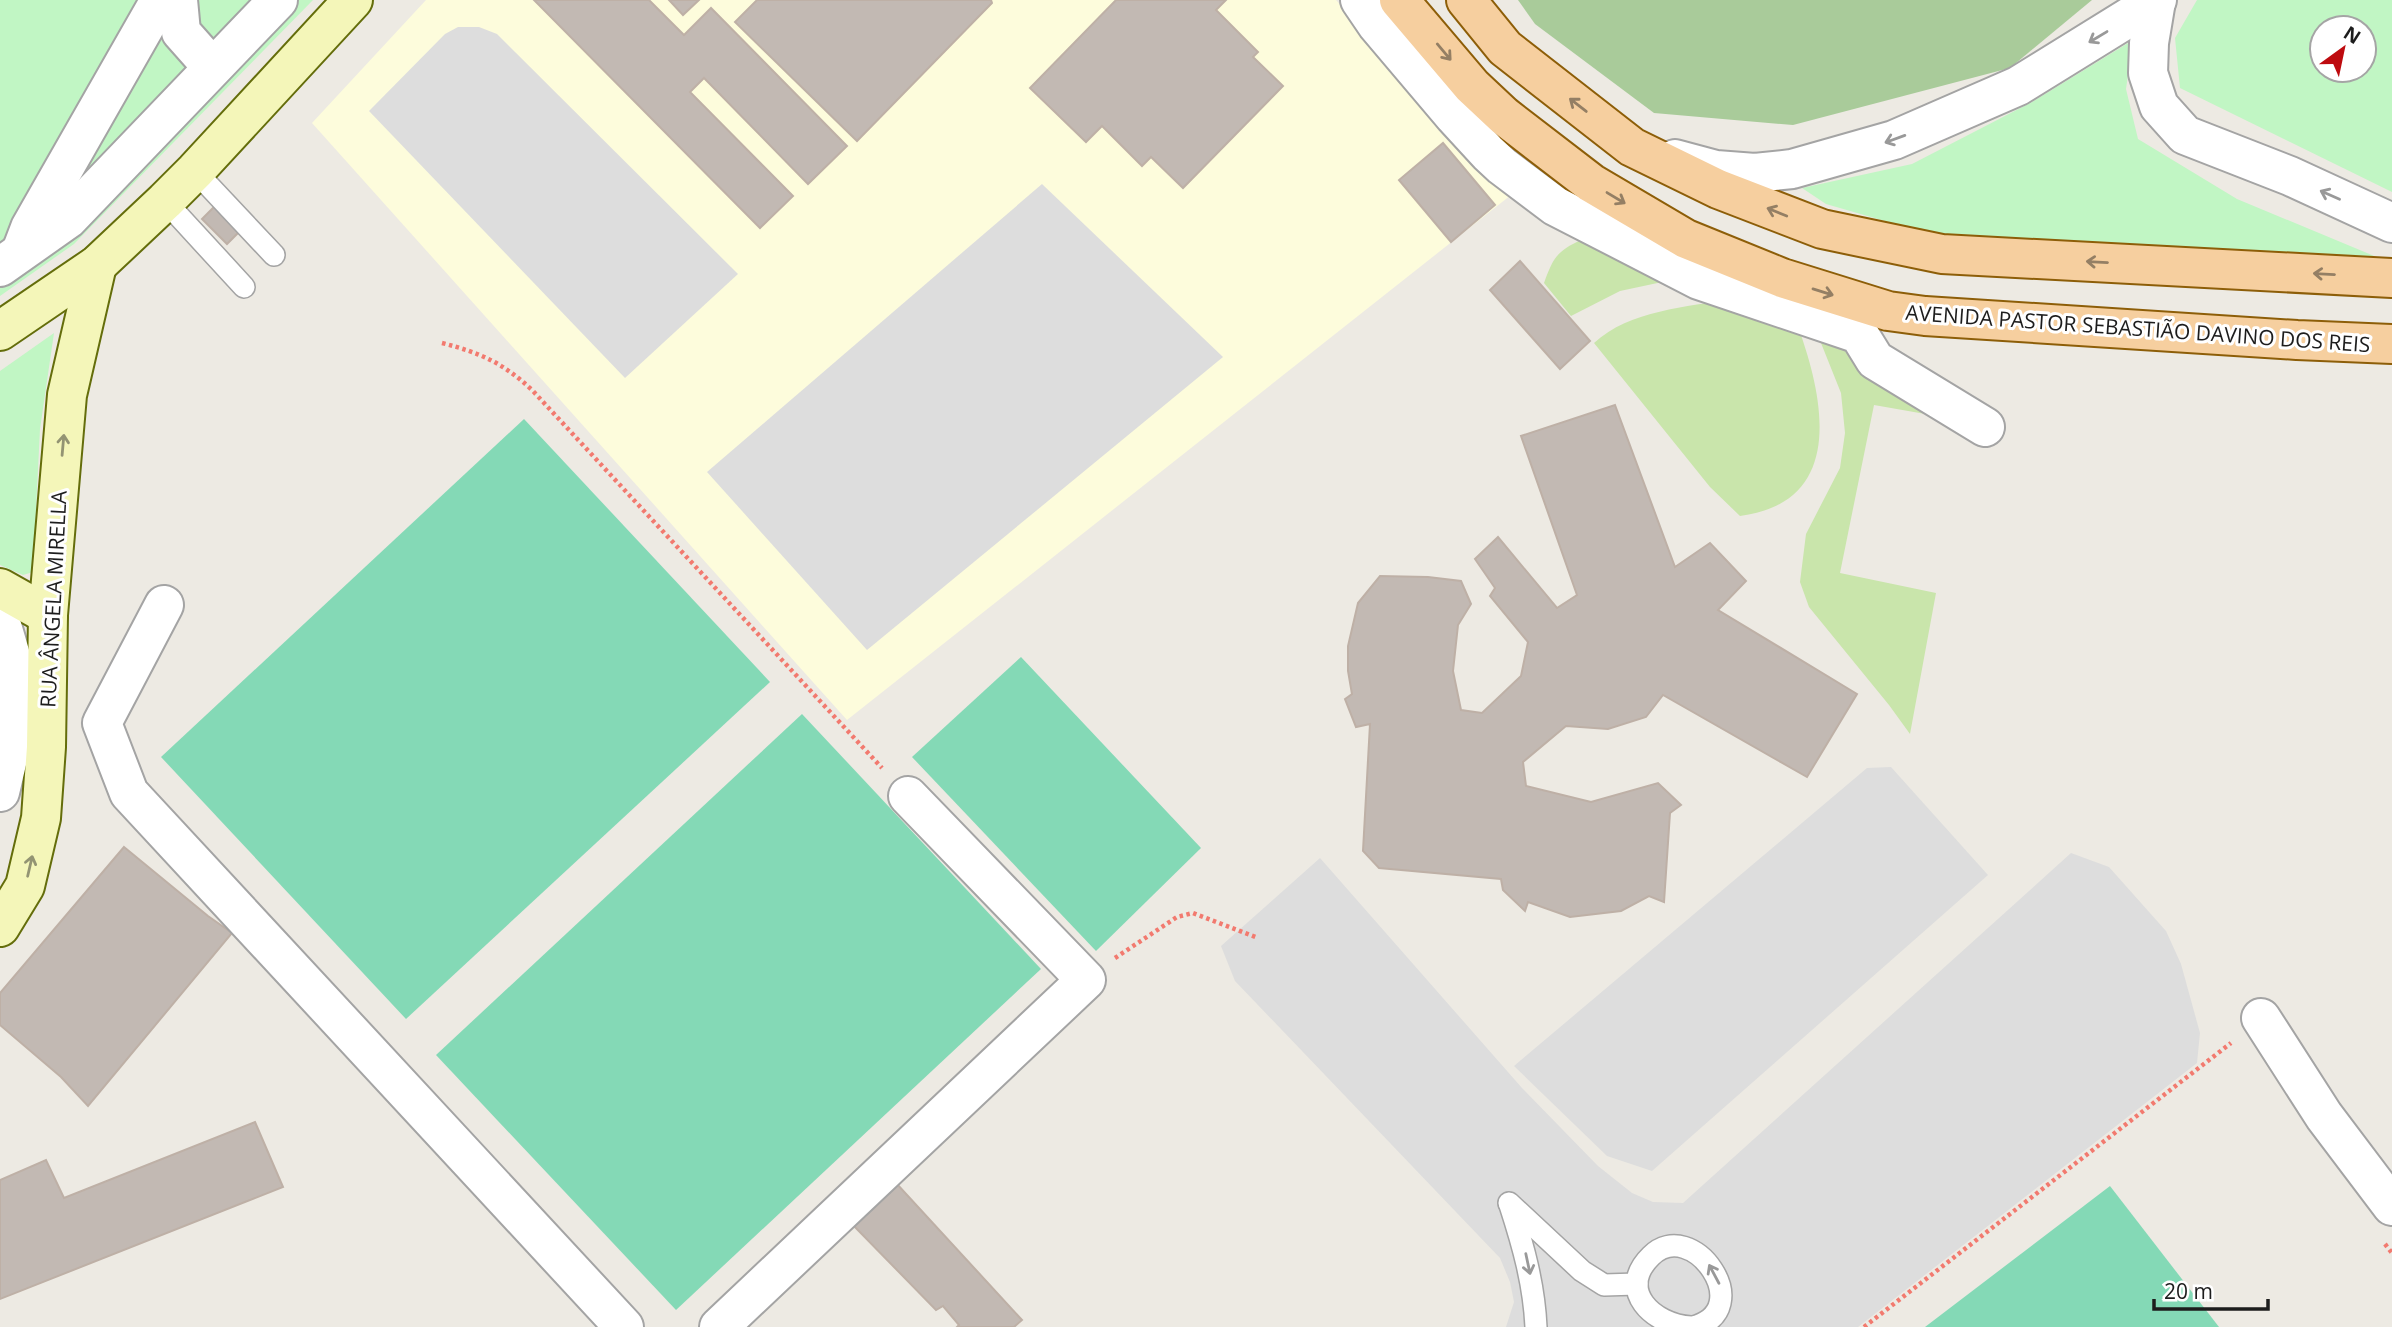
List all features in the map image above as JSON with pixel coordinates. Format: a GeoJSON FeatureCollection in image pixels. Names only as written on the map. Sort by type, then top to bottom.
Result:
{"type":"FeatureCollection","features":[{"type":"Feature","properties":{"kind":"main road","name":"AVENIDA PASTOR SEBASTIÃO DAVINO DOS REIS"},"geometry":{"type":"LineString","coordinates":[[1399,0],[1472,86],[1504,116],[1591,183],[1686,239],[1814,290],[1888,311],[1925,316],[2392,344]]}},
{"type":"Feature","properties":{"kind":"main road"},"geometry":{"type":"LineString","coordinates":[[1466,0],[1505,48],[1632,147],[1718,188],[1822,229],[1942,254],[2392,278]]}},
{"type":"Feature","properties":{"kind":"street"},"geometry":{"type":"LineString","coordinates":[[10,260],[160,0]]}},
{"type":"Feature","properties":{"kind":"street"},"geometry":{"type":"LineString","coordinates":[[178,0],[181,32],[212,67]]}},
{"type":"Feature","properties":{"kind":"street"},"geometry":{"type":"LineString","coordinates":[[10,260],[68,219],[278,0]]}},
{"type":"Feature","properties":{"kind":"street"},"geometry":{"type":"LineString","coordinates":[[0,331],[97,265],[195,171],[353,0]]}},
{"type":"Feature","properties":{"kind":"street"},"geometry":{"type":"LineString","coordinates":[[1360,0],[1385,35],[1488,153],[1555,206],[1699,280],[1859,334],[1875,360],[1984,427]]}},
{"type":"Feature","properties":{"kind":"street"},"geometry":{"type":"LineString","coordinates":[[1632,147],[1716,170],[1755,173],[1792,169],[1894,140],[2018,86],[2157,1]]}},
{"type":"Feature","properties":{"kind":"street"},"geometry":{"type":"LineString","coordinates":[[2157,1],[2149,43],[2148,73],[2159,106],[2185,135],[2290,176],[2392,223]]}},
{"type":"Feature","properties":{"kind":"street","name":"RUA ÂNGELA MIRELLA"},"geometry":{"type":"LineString","coordinates":[[0,927],[25,886],[41,818],[46,747],[48,615],[67,395],[97,265]]}},
{"type":"Feature","properties":{"kind":"street"},"geometry":{"type":"LineString","coordinates":[[0,589],[48,615]]}},
{"type":"Feature","properties":{"kind":"street"},"geometry":{"type":"LineString","coordinates":[[164,605],[102,723],[129,793],[624,1327]]}},
{"type":"Feature","properties":{"kind":"street"},"geometry":{"type":"LineString","coordinates":[[0,618],[16,673],[17,721],[0,792]]}},
{"type":"Feature","properties":{"kind":"street"},"geometry":{"type":"LineString","coordinates":[[719,1327],[1086,980],[908,796]]}},
{"type":"Feature","properties":{"kind":"street"},"geometry":{"type":"LineString","coordinates":[[2248,1029],[2324,1116],[2388,1224]]}},
{"type":"Feature","properties":{"kind":"lane"},"geometry":{"type":"LineString","coordinates":[[195,171],[274,255]]}},
{"type":"Feature","properties":{"kind":"lane"},"geometry":{"type":"LineString","coordinates":[[165,201],[244,287]]}},
{"type":"Feature","properties":{"kind":"lane"},"geometry":{"type":"LineString","coordinates":[[1536,1327],[1535,1302],[1525,1249],[1509,1203],[1582,1271],[1604,1285],[1637,1284]]}},
{"type":"Feature","properties":{"kind":"lane"},"geometry":{"type":"LineString","coordinates":[[1673,1246],[1683,1247],[1699,1255],[1715,1272],[1720,1284],[1720,1296],[1715,1314],[1709,1321],[1692,1327],[1678,1326],[1655,1316],[1642,1303],[1637,1284],[1640,1271],[1656,1251],[1673,1246]]}},
{"type":"Feature","properties":{"kind":"path"},"geometry":{"type":"LineString","coordinates":[[442,343],[478,353],[499,363],[533,390],[908,796]]}},
{"type":"Feature","properties":{"kind":"path"},"geometry":{"type":"LineString","coordinates":[[1086,980],[1177,917],[1193,914],[1258,938]]}},
{"type":"Feature","properties":{"kind":"path"},"geometry":{"type":"LineString","coordinates":[[1864,1327],[2248,1029]]}},
{"type":"Feature","properties":{"kind":"path"},"geometry":{"type":"LineString","coordinates":[[2388,1224],[2392,1253]]}},
{"type":"Feature","properties":{"kind":"shaded area"},"geometry":{"type":"Polygon","coordinates":[[[426,0],[1336,0],[1511,195],[847,720],[312,123],[426,0]]]}},
{"type":"Feature","properties":{"kind":"shaded area"},"geometry":{"type":"Polygon","coordinates":[[[458,27],[479,27],[497,34],[738,274],[625,378],[369,111],[445,34],[458,27]]]}},
{"type":"Feature","properties":{"kind":"shaded area"},"geometry":{"type":"Polygon","coordinates":[[[1042,184],[1223,357],[867,650],[707,472],[1042,184]]]}},
{"type":"Feature","properties":{"kind":"shaded area"},"geometry":{"type":"Polygon","coordinates":[[[1891,767],[1988,875],[1652,1171],[1607,1156],[1514,1066],[1867,768],[1891,767]]]}},
{"type":"Feature","properties":{"kind":"shaded area"},"geometry":{"type":"Polygon","coordinates":[[[2071,853],[2109,867],[2166,931],[2181,964],[2200,1033],[2197,1063],[1858,1327],[1506,1327],[1514,1302],[1510,1282],[1500,1258],[1235,981],[1221,946],[1320,858],[1522,1088],[1598,1166],[1632,1193],[1653,1202],[1683,1203],[2071,853]]]}},
{"type":"Feature","properties":{"kind":"green space"},"geometry":{"type":"Polygon","coordinates":[[[0,0],[313,0],[74,244],[0,296],[0,0]]]}},
{"type":"Feature","properties":{"kind":"green space"},"geometry":{"type":"Polygon","coordinates":[[[1518,0],[2092,0],[2010,68],[1793,125],[1654,113],[1535,24],[1518,0]]]}},
{"type":"Feature","properties":{"kind":"green space"},"geometry":{"type":"Polygon","coordinates":[[[2197,0],[2392,0],[2392,192],[2180,88],[2175,38],[2197,0]]]}},
{"type":"Feature","properties":{"kind":"green space"},"geometry":{"type":"Polygon","coordinates":[[[2133,40],[2126,89],[2138,139],[2237,199],[2379,258],[1947,239],[1826,204],[1802,188],[1912,164],[2032,102],[2133,40]]]}},
{"type":"Feature","properties":{"kind":"green space"},"geometry":{"type":"Polygon","coordinates":[[[1581,240],[1681,278],[1620,291],[1571,316],[1544,283],[1557,256],[1581,240]]]}},
{"type":"Feature","properties":{"kind":"green space"},"geometry":{"type":"Polygon","coordinates":[[[1733,299],[1797,324],[1815,383],[1819,413],[1819,442],[1812,468],[1798,490],[1774,507],[1740,516],[1710,487],[1594,343],[1624,323],[1642,317],[1733,299]]]}},
{"type":"Feature","properties":{"kind":"green space"},"geometry":{"type":"Polygon","coordinates":[[[1815,328],[1965,421],[1874,405],[1840,573],[1936,593],[1910,734],[1809,607],[1800,582],[1806,534],[1840,468],[1845,433],[1841,393],[1815,328]]]}},
{"type":"Feature","properties":{"kind":"green space"},"geometry":{"type":"Polygon","coordinates":[[[54,333],[40,429],[33,572],[23,575],[0,565],[0,371],[54,333]]]}},
{"type":"Feature","properties":{"kind":"green space"},"geometry":{"type":"Polygon","coordinates":[[[524,419],[770,682],[406,1019],[161,757],[524,419]]]}},
{"type":"Feature","properties":{"kind":"green space"},"geometry":{"type":"Polygon","coordinates":[[[1021,657],[1201,848],[1096,951],[912,757],[1021,657]]]}},
{"type":"Feature","properties":{"kind":"green space"},"geometry":{"type":"Polygon","coordinates":[[[802,714],[1041,969],[676,1310],[436,1055],[802,714]]]}},
{"type":"Feature","properties":{"kind":"green space"},"geometry":{"type":"Polygon","coordinates":[[[2110,1186],[2219,1327],[1925,1327],[2110,1186]]]}},
{"type":"Feature","properties":{"kind":"building"},"geometry":{"type":"Polygon","coordinates":[[[534,0],[649,0],[684,35],[711,8],[847,146],[808,184],[704,78],[690,92],[793,196],[760,228],[534,0]]]}},
{"type":"Feature","properties":{"kind":"building"},"geometry":{"type":"Polygon","coordinates":[[[669,0],[699,0],[683,15],[669,0]]]}},
{"type":"Feature","properties":{"kind":"building"},"geometry":{"type":"Polygon","coordinates":[[[757,0],[991,0],[992,3],[857,141],[735,22],[757,0]]]}},
{"type":"Feature","properties":{"kind":"building"},"geometry":{"type":"Polygon","coordinates":[[[1116,0],[1226,0],[1216,10],[1258,52],[1253,57],[1283,86],[1183,188],[1151,157],[1142,166],[1102,126],[1086,142],[1030,88],[1116,0]]]}},
{"type":"Feature","properties":{"kind":"building"},"geometry":{"type":"Polygon","coordinates":[[[1443,143],[1495,205],[1451,242],[1399,180],[1443,143]]]}},
{"type":"Feature","properties":{"kind":"building"},"geometry":{"type":"Polygon","coordinates":[[[215,206],[241,230],[227,244],[202,219],[215,206]]]}},
{"type":"Feature","properties":{"kind":"building"},"geometry":{"type":"Polygon","coordinates":[[[1520,261],[1590,341],[1560,369],[1490,290],[1520,261]]]}},
{"type":"Feature","properties":{"kind":"building"},"geometry":{"type":"Polygon","coordinates":[[[1615,405],[1675,567],[1710,543],[1746,581],[1718,610],[1857,694],[1807,777],[1663,695],[1646,717],[1608,729],[1566,726],[1523,762],[1526,786],[1591,802],[1658,783],[1681,805],[1670,813],[1664,902],[1649,896],[1621,911],[1570,917],[1528,902],[1525,911],[1503,890],[1501,879],[1379,868],[1363,851],[1370,724],[1356,727],[1345,699],[1352,694],[1348,646],[1358,603],[1380,576],[1461,581],[1471,604],[1458,625],[1453,671],[1461,710],[1482,713],[1521,676],[1528,642],[1490,596],[1495,588],[1475,559],[1498,537],[1557,608],[1577,595],[1521,436],[1615,405]]]}},
{"type":"Feature","properties":{"kind":"building"},"geometry":{"type":"Polygon","coordinates":[[[124,847],[232,933],[88,1106],[61,1077],[0,1025],[0,993],[124,847]]]}},
{"type":"Feature","properties":{"kind":"building"},"geometry":{"type":"Polygon","coordinates":[[[255,1122],[283,1187],[0,1299],[0,1180],[46,1160],[64,1198],[255,1122]]]}},
{"type":"Feature","properties":{"kind":"building"},"geometry":{"type":"Polygon","coordinates":[[[896,1183],[1022,1320],[1014,1327],[957,1327],[959,1325],[943,1306],[936,1310],[851,1223],[896,1183]]]}}]}
